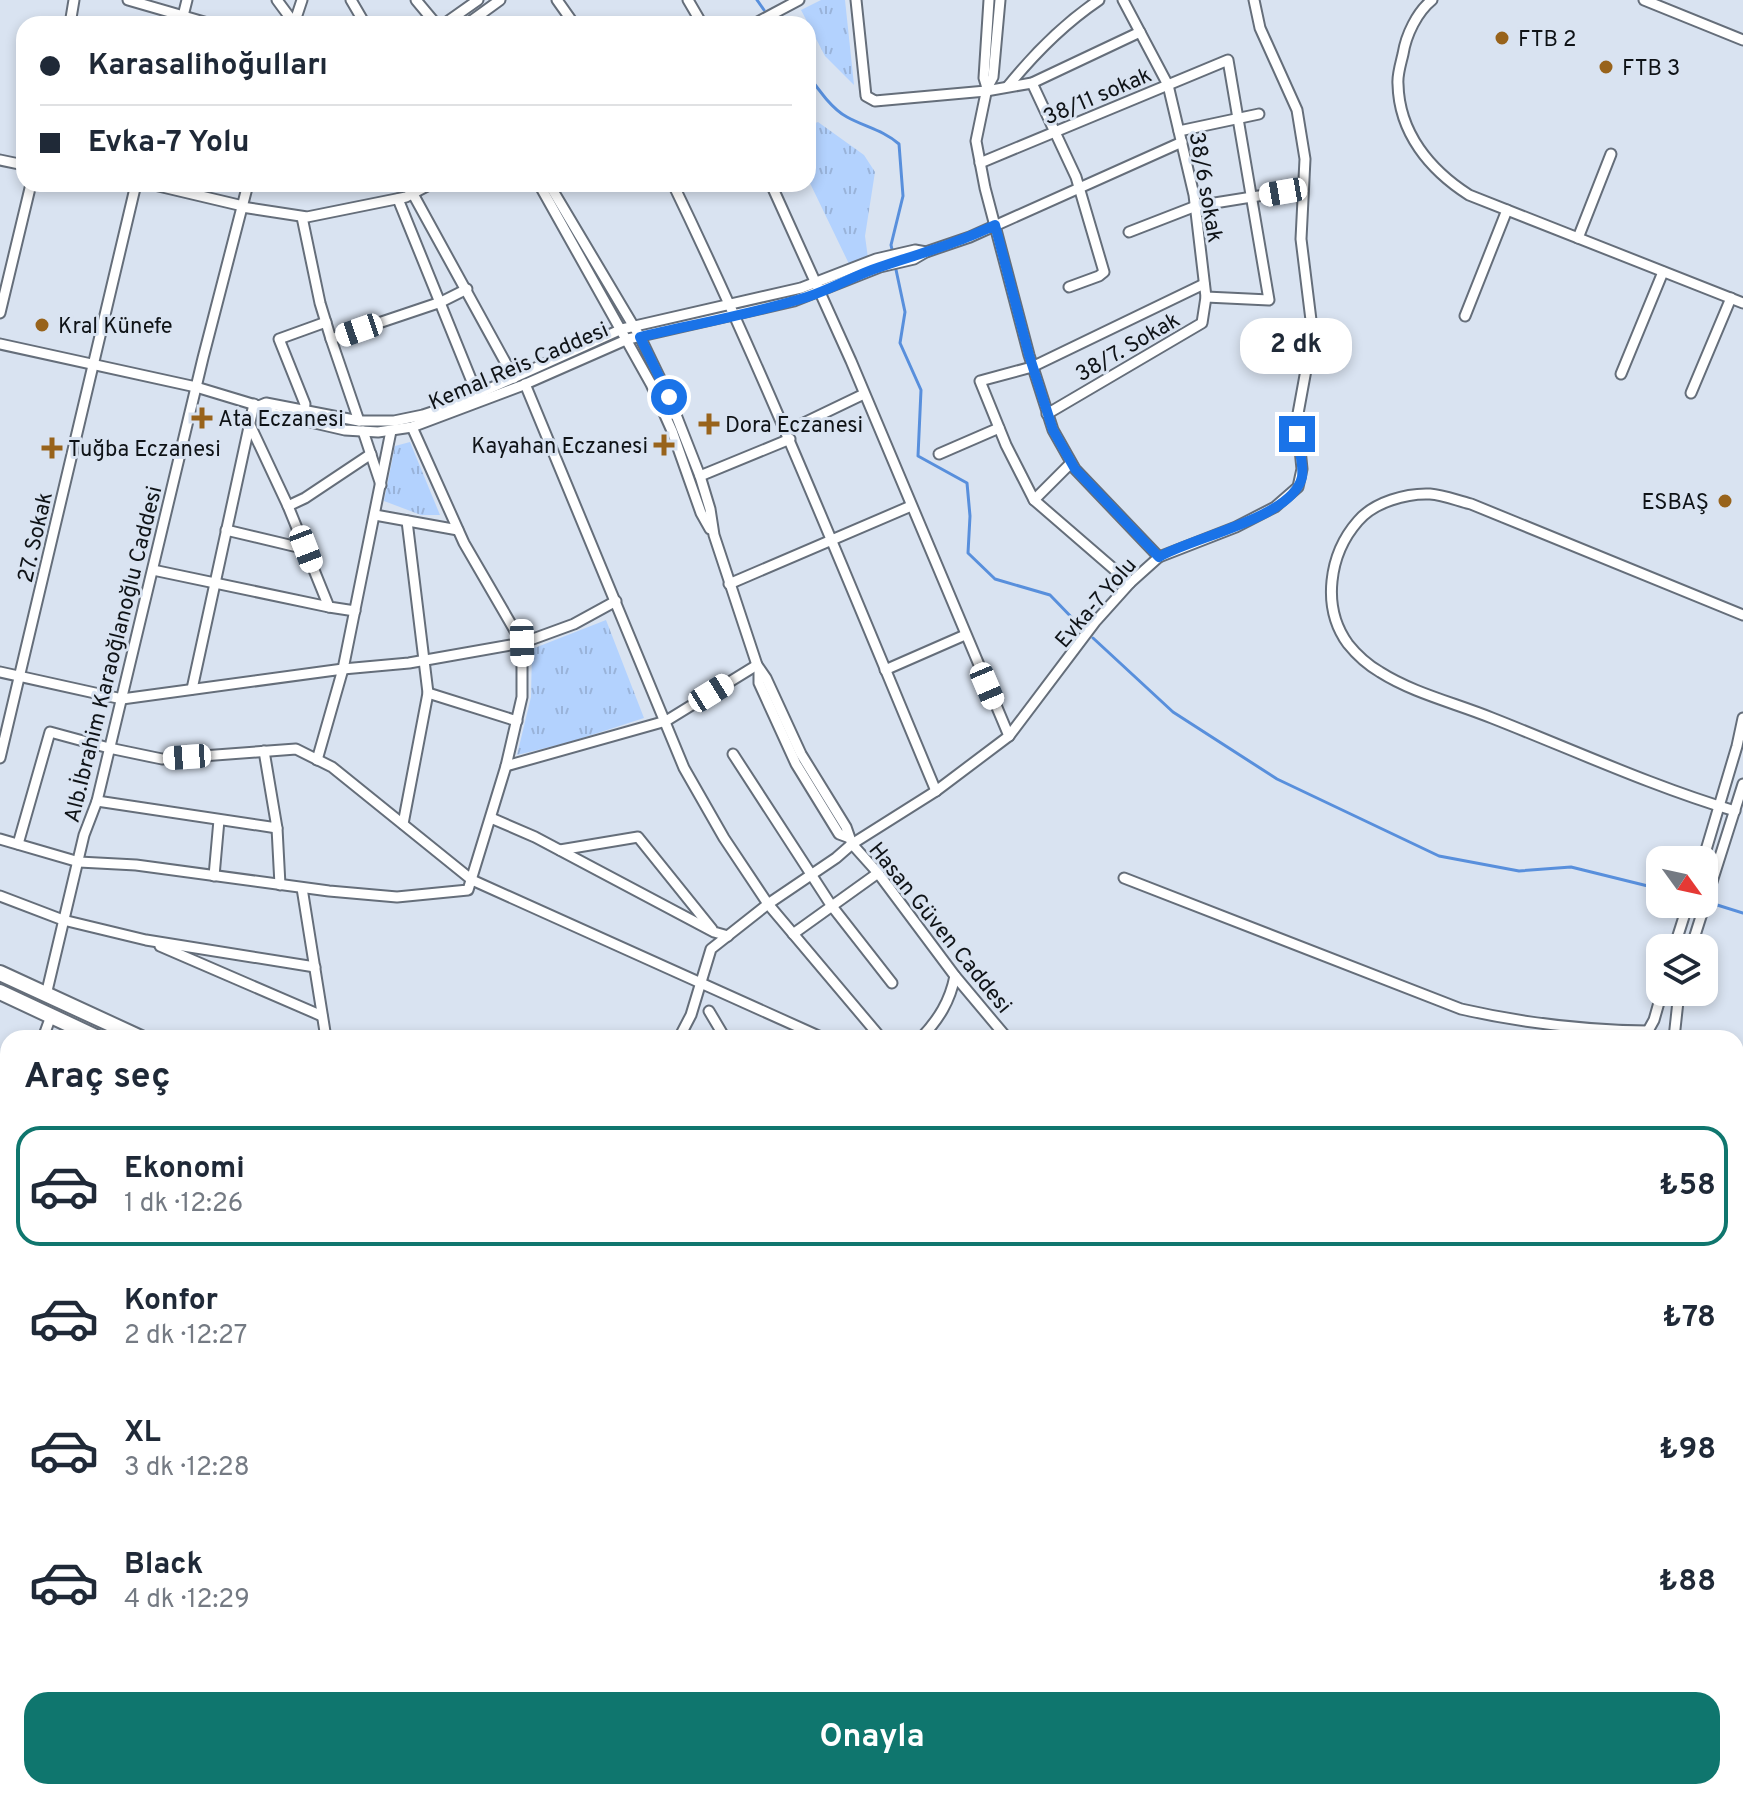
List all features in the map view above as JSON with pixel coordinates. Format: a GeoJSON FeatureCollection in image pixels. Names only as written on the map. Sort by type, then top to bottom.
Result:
{"type":"FeatureCollection","features":[{"type":"Feature","properties":{"kind":"highway"},"geometry":{"type":"LineString","coordinates":[[0,973],[123,1030]]}},
{"type":"Feature","properties":{"kind":"highway"},"geometry":{"type":"LineString","coordinates":[[0,992],[81,1030]]}},
{"type":"Feature","properties":{"kind":"street"},"geometry":{"type":"LineString","coordinates":[[128,0],[171,16]]}},
{"type":"Feature","properties":{"kind":"street"},"geometry":{"type":"LineString","coordinates":[[416,0],[429,16]]}},
{"type":"Feature","properties":{"kind":"street"},"geometry":{"type":"LineString","coordinates":[[455,16],[478,0]]}},
{"type":"Feature","properties":{"kind":"street"},"geometry":{"type":"LineString","coordinates":[[478,16],[500,0]]}},
{"type":"Feature","properties":{"kind":"street"},"geometry":{"type":"LineString","coordinates":[[780,5],[799,0]]}},
{"type":"Feature","properties":{"kind":"street"},"geometry":{"type":"LineString","coordinates":[[856,0],[866,96],[875,101],[1032,83],[1140,32]]}},
{"type":"Feature","properties":{"kind":"street"},"geometry":{"type":"LineString","coordinates":[[986,89],[989,0]]}},
{"type":"Feature","properties":{"kind":"street"},"geometry":{"type":"LineString","coordinates":[[1000,0],[993,77],[986,89],[976,141],[1032,367],[1053,430],[1071,463],[1159,557]]}},
{"type":"Feature","properties":{"kind":"street"},"geometry":{"type":"LineString","coordinates":[[1008,86],[1026,64],[1088,4],[1099,0]]}},
{"type":"Feature","properties":{"kind":"street","name":"38/6 sokak"},"geometry":{"type":"LineString","coordinates":[[1123,0],[1168,85],[1196,206],[1206,297]]}},
{"type":"Feature","properties":{"kind":"street","name":"Evka-7 Yolu"},"geometry":{"type":"LineString","coordinates":[[698,984],[711,949],[768,904],[836,858],[850,840],[936,791],[1009,736],[1095,622],[1130,583],[1159,557],[1236,527],[1293,494],[1302,477],[1297,419],[1308,359],[1311,320],[1301,239],[1305,159],[1297,110],[1260,28],[1254,0]]}},
{"type":"Feature","properties":{"kind":"street"},"geometry":{"type":"LineString","coordinates":[[1432,0],[1406,37],[1397,84],[1406,126],[1425,159],[1446,180],[1469,195],[1743,303]]}},
{"type":"Feature","properties":{"kind":"street"},"geometry":{"type":"LineString","coordinates":[[1644,0],[1743,40]]}},
{"type":"Feature","properties":{"kind":"street","name":"38/11 sokak"},"geometry":{"type":"LineString","coordinates":[[980,163],[1228,60],[1238,119]]}},
{"type":"Feature","properties":{"kind":"street"},"geometry":{"type":"LineString","coordinates":[[1032,83],[1079,188],[1104,272],[1069,287]]}},
{"type":"Feature","properties":{"kind":"street"},"geometry":{"type":"LineString","coordinates":[[1179,131],[1259,114]]}},
{"type":"Feature","properties":{"kind":"street"},"geometry":{"type":"LineString","coordinates":[[1206,297],[1269,300],[1238,119]]}},
{"type":"Feature","properties":{"kind":"street","name":"Kemal Reis Caddesi"},"geometry":{"type":"LineString","coordinates":[[256,405],[266,403],[391,431],[412,427],[525,384],[628,339],[817,288],[915,250],[926,252],[963,240],[1182,142]]}},
{"type":"Feature","properties":{"kind":"street"},"geometry":{"type":"LineString","coordinates":[[1578,238],[1611,154]]}},
{"type":"Feature","properties":{"kind":"street"},"geometry":{"type":"LineString","coordinates":[[0,313],[29,192]]}},
{"type":"Feature","properties":{"kind":"street","name":"27. Sokak"},"geometry":{"type":"LineString","coordinates":[[0,758],[134,192]]}},
{"type":"Feature","properties":{"kind":"street"},"geometry":{"type":"LineString","coordinates":[[183,192],[302,217],[398,199],[417,192]]}},
{"type":"Feature","properties":{"kind":"street","name":"Alb.İbrahim Karaoğlanoğlu Caddesi"},"geometry":{"type":"LineString","coordinates":[[46,995],[84,835],[97,801],[246,192]]}},
{"type":"Feature","properties":{"kind":"street","name":"Hasan Güven Caddesi"},"geometry":{"type":"LineString","coordinates":[[544,192],[628,339],[672,431],[701,513],[714,535]]}},
{"type":"Feature","properties":{"kind":"street","name":"Hasan Güven Caddesi"},"geometry":{"type":"LineString","coordinates":[[554,192],[640,337],[669,397],[700,476],[714,535],[758,668],[759,683],[796,764],[839,834],[850,840],[878,873],[955,976],[1000,1030]]}},
{"type":"Feature","properties":{"kind":"street"},"geometry":{"type":"LineString","coordinates":[[677,192],[788,435],[936,791]]}},
{"type":"Feature","properties":{"kind":"street"},"geometry":{"type":"LineString","coordinates":[[775,192],[1009,736]]}},
{"type":"Feature","properties":{"kind":"street"},"geometry":{"type":"LineString","coordinates":[[1129,232],[1196,206],[1283,192]]}},
{"type":"Feature","properties":{"kind":"street"},"geometry":{"type":"LineString","coordinates":[[413,194],[514,378]]}},
{"type":"Feature","properties":{"kind":"street"},"geometry":{"type":"LineString","coordinates":[[398,199],[477,394]]}},
{"type":"Feature","properties":{"kind":"street"},"geometry":{"type":"LineString","coordinates":[[1465,316],[1507,210]]}},
{"type":"Feature","properties":{"kind":"street"},"geometry":{"type":"LineString","coordinates":[[302,217],[326,322],[381,486]]}},
{"type":"Feature","properties":{"kind":"street"},"geometry":{"type":"LineString","coordinates":[[1621,374],[1663,272]]}},
{"type":"Feature","properties":{"kind":"street"},"geometry":{"type":"LineString","coordinates":[[1130,583],[1034,500],[980,381],[1032,367],[1204,284]]}},
{"type":"Feature","properties":{"kind":"street"},"geometry":{"type":"LineString","coordinates":[[331,339],[441,302],[467,289]]}},
{"type":"Feature","properties":{"kind":"street","name":"38/7. Sokak"},"geometry":{"type":"LineString","coordinates":[[1047,414],[1202,323],[1206,297]]}},
{"type":"Feature","properties":{"kind":"street"},"geometry":{"type":"LineString","coordinates":[[1691,393],[1731,298]]}},
{"type":"Feature","properties":{"kind":"street","name":"Kemal Reis Caddesi"},"geometry":{"type":"LineString","coordinates":[[0,344],[196,387],[302,421],[361,426],[423,415],[622,329],[733,309]]}},
{"type":"Feature","properties":{"kind":"street"},"geometry":{"type":"LineString","coordinates":[[304,412],[305,404],[279,339],[326,322]]}},
{"type":"Feature","properties":{"kind":"street"},"geometry":{"type":"LineString","coordinates":[[525,384],[684,768],[724,838],[768,904],[874,1030]]}},
{"type":"Feature","properties":{"kind":"street"},"geometry":{"type":"LineString","coordinates":[[700,476],[788,435],[864,394]]}},
{"type":"Feature","properties":{"kind":"street"},"geometry":{"type":"LineString","coordinates":[[192,689],[256,405]]}},
{"type":"Feature","properties":{"kind":"street"},"geometry":{"type":"LineString","coordinates":[[250,425],[288,506],[329,607]]}},
{"type":"Feature","properties":{"kind":"street"},"geometry":{"type":"LineString","coordinates":[[0,839],[79,862],[136,865],[302,888],[397,897],[468,890],[517,721],[522,697],[522,643],[458,530],[412,427]]}},
{"type":"Feature","properties":{"kind":"street"},"geometry":{"type":"LineString","coordinates":[[939,454],[999,428]]}},
{"type":"Feature","properties":{"kind":"street"},"geometry":{"type":"LineString","coordinates":[[317,760],[343,669],[391,431]]}},
{"type":"Feature","properties":{"kind":"street"},"geometry":{"type":"LineString","coordinates":[[288,506],[371,454]]}},
{"type":"Feature","properties":{"kind":"street"},"geometry":{"type":"LineString","coordinates":[[1034,500],[1071,463]]}},
{"type":"Feature","properties":{"kind":"street"},"geometry":{"type":"LineString","coordinates":[[1735,811],[1576,752],[1381,673],[1349,645],[1337,624],[1331,598],[1332,577],[1340,546],[1359,518],[1400,498],[1432,494],[1471,504],[1743,615]]}},
{"type":"Feature","properties":{"kind":"street"},"geometry":{"type":"LineString","coordinates":[[729,584],[911,506]]}},
{"type":"Feature","properties":{"kind":"street"},"geometry":{"type":"LineString","coordinates":[[375,515],[458,530]]}},
{"type":"Feature","properties":{"kind":"street"},"geometry":{"type":"LineString","coordinates":[[403,824],[428,693],[407,521]]}},
{"type":"Feature","properties":{"kind":"street"},"geometry":{"type":"LineString","coordinates":[[226,530],[306,549]]}},
{"type":"Feature","properties":{"kind":"street"},"geometry":{"type":"LineString","coordinates":[[153,570],[355,611]]}},
{"type":"Feature","properties":{"kind":"street"},"geometry":{"type":"LineString","coordinates":[[0,672],[122,699],[425,660],[522,643],[574,624],[616,601]]}},
{"type":"Feature","properties":{"kind":"street"},"geometry":{"type":"LineString","coordinates":[[885,670],[965,635]]}},
{"type":"Feature","properties":{"kind":"street"},"geometry":{"type":"LineString","coordinates":[[506,766],[666,721],[758,668]]}},
{"type":"Feature","properties":{"kind":"street"},"geometry":{"type":"LineString","coordinates":[[428,693],[517,721]]}},
{"type":"Feature","properties":{"kind":"street"},"geometry":{"type":"LineString","coordinates":[[1707,846],[1743,718]]}},
{"type":"Feature","properties":{"kind":"street"},"geometry":{"type":"LineString","coordinates":[[18,844],[50,732],[162,759],[296,749],[332,767],[472,880],[804,1030]]}},
{"type":"Feature","properties":{"kind":"street"},"geometry":{"type":"LineString","coordinates":[[264,751],[277,828],[280,885]]}},
{"type":"Feature","properties":{"kind":"street"},"geometry":{"type":"LineString","coordinates":[[733,754],[831,905],[892,983]]}},
{"type":"Feature","properties":{"kind":"street"},"geometry":{"type":"LineString","coordinates":[[1695,934],[1743,784]]}},
{"type":"Feature","properties":{"kind":"street"},"geometry":{"type":"LineString","coordinates":[[97,801],[277,828]]}},
{"type":"Feature","properties":{"kind":"street"},"geometry":{"type":"LineString","coordinates":[[491,818],[560,850],[714,932],[728,936]]}},
{"type":"Feature","properties":{"kind":"street"},"geometry":{"type":"LineString","coordinates":[[214,876],[219,820]]}},
{"type":"Feature","properties":{"kind":"street"},"geometry":{"type":"LineString","coordinates":[[560,850],[638,837],[714,932]]}},
{"type":"Feature","properties":{"kind":"street"},"geometry":{"type":"LineString","coordinates":[[793,934],[878,873]]}},
{"type":"Feature","properties":{"kind":"street"},"geometry":{"type":"LineString","coordinates":[[1124,878],[1461,1009],[1591,1030]]}},
{"type":"Feature","properties":{"kind":"street"},"geometry":{"type":"LineString","coordinates":[[302,888],[325,1030]]}},
{"type":"Feature","properties":{"kind":"street"},"geometry":{"type":"LineString","coordinates":[[0,896],[63,920],[146,940],[315,967]]}},
{"type":"Feature","properties":{"kind":"street"},"geometry":{"type":"LineString","coordinates":[[146,940],[322,1016]]}},
{"type":"Feature","properties":{"kind":"street"},"geometry":{"type":"LineString","coordinates":[[929,1030],[951,995],[955,976]]}},
{"type":"Feature","properties":{"kind":"street"},"geometry":{"type":"LineString","coordinates":[[683,1030],[691,1015],[698,984]]}},
{"type":"Feature","properties":{"kind":"street"},"geometry":{"type":"LineString","coordinates":[[1648,1030],[1658,1006]]}},
{"type":"Feature","properties":{"kind":"street"},"geometry":{"type":"LineString","coordinates":[[1675,1030],[1677,1006]]}},
{"type":"Feature","properties":{"kind":"street"},"geometry":{"type":"LineString","coordinates":[[709,1011],[720,1030]]}},
{"type":"Feature","properties":{"kind":"street"},"geometry":{"type":"LineString","coordinates":[[46,1030],[51,1016]]}},
{"type":"Feature","properties":{"kind":"green space"},"geometry":{"type":"Polygon","coordinates":[[[821,0],[845,0],[854,85],[825,56],[816,39],[816,16],[804,16],[801,10],[821,0]]]}},
{"type":"Feature","properties":{"kind":"green space"},"geometry":{"type":"Polygon","coordinates":[[[816,123],[864,155],[875,172],[865,236],[868,258],[850,266],[814,192],[816,123]]]}},
{"type":"Feature","properties":{"kind":"green space"},"geometry":{"type":"Polygon","coordinates":[[[410,442],[440,515],[421,515],[384,501],[395,446],[410,442]]]}},
{"type":"Feature","properties":{"kind":"green space"},"geometry":{"type":"Polygon","coordinates":[[[606,620],[644,718],[517,755],[531,697],[532,649],[606,620]]]}},
{"type":"Feature","properties":{"kind":"waterway"},"geometry":{"type":"LineString","coordinates":[[757,0],[764,10]]}},
{"type":"Feature","properties":{"kind":"waterway"},"geometry":{"type":"LineString","coordinates":[[816,85],[841,113],[899,144],[903,196],[891,245],[893,254]]}},
{"type":"Feature","properties":{"kind":"waterway"},"geometry":{"type":"LineString","coordinates":[[895,265],[905,312],[900,343],[921,390],[918,456],[967,483],[970,516],[968,553],[995,579],[1050,595],[1080,626]]}},
{"type":"Feature","properties":{"kind":"waterway"},"geometry":{"type":"LineString","coordinates":[[1093,638],[1173,712],[1277,779],[1439,856],[1519,871],[1571,867],[1646,886]]}},
{"type":"Feature","properties":{"kind":"waterway"},"geometry":{"type":"LineString","coordinates":[[1718,905],[1743,913]]}},
{"type":"Feature","properties":{"kind":"place","name":"FTB 2"},"geometry":{"type":"Point","coordinates":[1502,38]}},
{"type":"Feature","properties":{"kind":"place","name":"FTB 3"},"geometry":{"type":"Point","coordinates":[1606,67]}},
{"type":"Feature","properties":{"kind":"place","name":"Kral Künefe"},"geometry":{"type":"Point","coordinates":[42,325]}},
{"type":"Feature","properties":{"kind":"place","name":"Ata Eczanesi"},"geometry":{"type":"Point","coordinates":[202,418]}},
{"type":"Feature","properties":{"kind":"place","name":"Dora Eczanesi"},"geometry":{"type":"Point","coordinates":[709,424]}},
{"type":"Feature","properties":{"kind":"place","name":"Kayahan Eczanesi"},"geometry":{"type":"Point","coordinates":[664,445]}},
{"type":"Feature","properties":{"kind":"place","name":"Tuğba Eczanesi"},"geometry":{"type":"Point","coordinates":[52,448]}},
{"type":"Feature","properties":{"kind":"place","name":"ESBAŞ"},"geometry":{"type":"Point","coordinates":[1725,501]}},
{"type":"Feature","properties":{"kind":"route"},"geometry":{"type":"LineString","coordinates":[[669,397],[640,337],[809,297],[880,267],[914,259],[995,225],[1029,355],[1053,430],[1075,469],[1159,557],[1236,527],[1293,494],[1302,477],[1297,434]]}}]}
